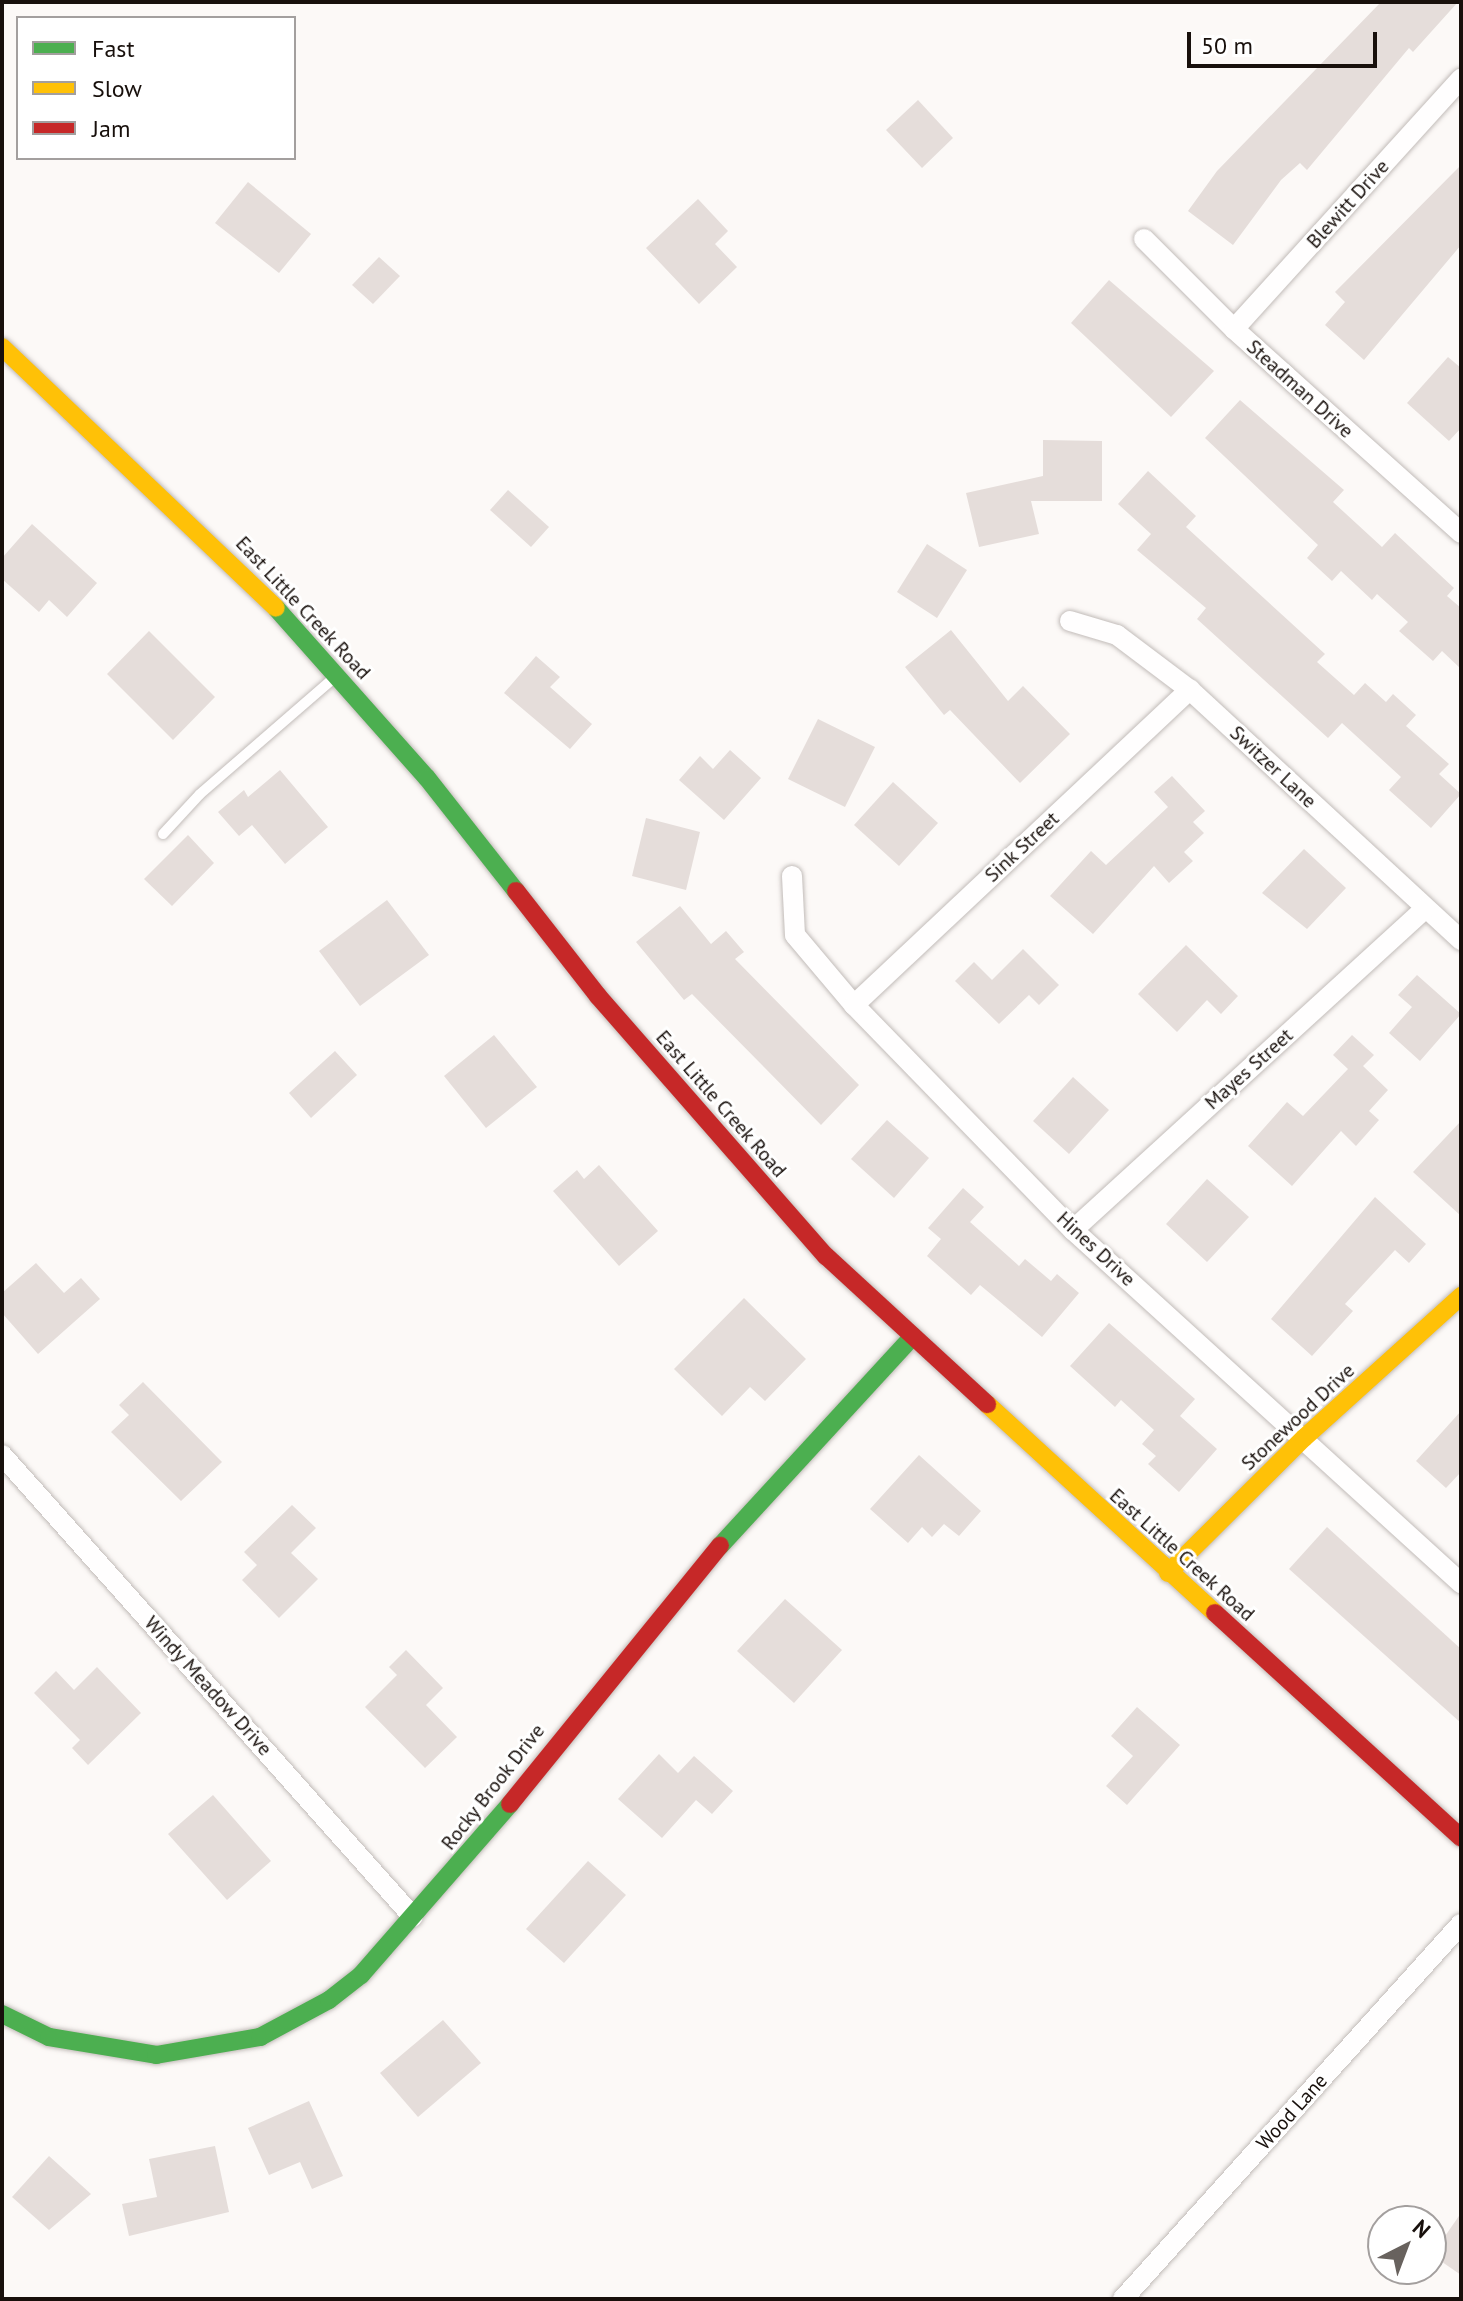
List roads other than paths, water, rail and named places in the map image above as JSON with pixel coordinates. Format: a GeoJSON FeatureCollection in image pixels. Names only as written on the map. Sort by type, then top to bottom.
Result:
{"type":"FeatureCollection","features":[{"type":"Feature","properties":{"kind":"street","name":"Blewitt Drive"},"geometry":{"type":"LineString","coordinates":[[1234,329],[1461,79]]}},
{"type":"Feature","properties":{"kind":"street","name":"Steadman Drive"},"geometry":{"type":"LineString","coordinates":[[1144,239],[1234,329],[1458,524]]}},
{"type":"Feature","properties":{"kind":"street","name":"East Little Creek Road"},"geometry":{"type":"LineString","coordinates":[[2,347],[168,500],[338,675],[697,1112],[826,1256],[1168,1573],[1461,1838]]}},
{"type":"Feature","properties":{"kind":"street","name":"Switzer Lane"},"geometry":{"type":"LineString","coordinates":[[1070,621],[1117,635],[1190,690],[1461,940]]}},
{"type":"Feature","properties":{"kind":"street","name":"Sink Street"},"geometry":{"type":"LineString","coordinates":[[854,1005],[1190,690]]}},
{"type":"Feature","properties":{"kind":"street","name":"Hines Drive"},"geometry":{"type":"LineString","coordinates":[[792,876],[795,935],[854,1005],[1073,1230],[1461,1583]]}},
{"type":"Feature","properties":{"kind":"street","name":"Mayes Street"},"geometry":{"type":"LineString","coordinates":[[1073,1230],[1425,909]]}},
{"type":"Feature","properties":{"kind":"street","name":"Stonewood Drive"},"geometry":{"type":"LineString","coordinates":[[1168,1573],[1304,1438],[1461,1296]]}},
{"type":"Feature","properties":{"kind":"street","name":"Rocky Brook Drive"},"geometry":{"type":"LineString","coordinates":[[2,2014],[49,2037],[156,2055],[213,2049],[260,2037],[329,2000],[361,1975],[413,1917],[704,1564],[913,1336]]}},
{"type":"Feature","properties":{"kind":"street","name":"Windy Meadow Drive"},"geometry":{"type":"LineString","coordinates":[[2,1455],[413,1917]]}},
{"type":"Feature","properties":{"kind":"street","name":"Wood Lane"},"geometry":{"type":"LineString","coordinates":[[1123,2299],[1461,1924]]}},
{"type":"Feature","properties":{"kind":"lane"},"geometry":{"type":"LineString","coordinates":[[163,834],[200,794],[338,675]]}}]}
